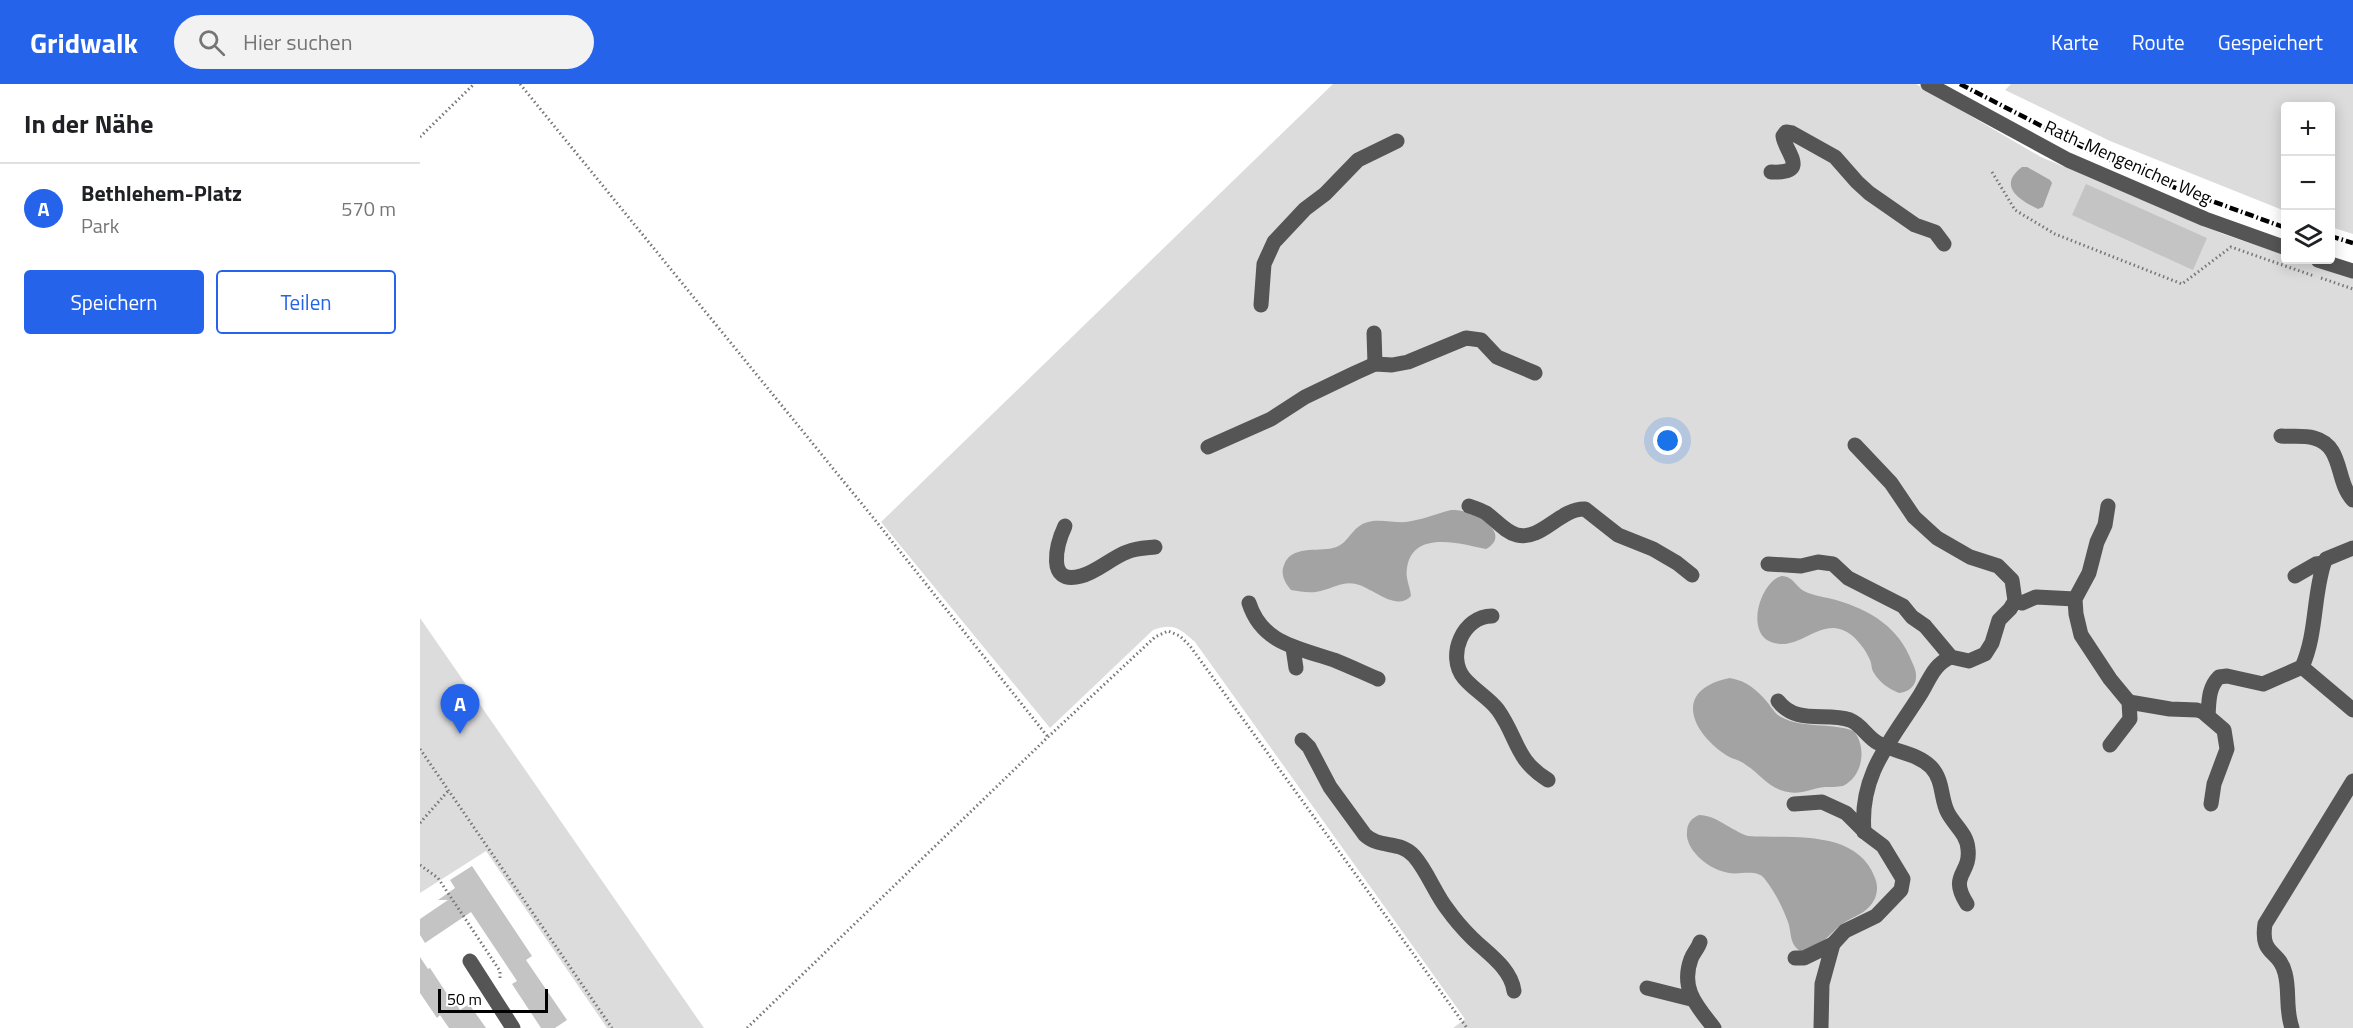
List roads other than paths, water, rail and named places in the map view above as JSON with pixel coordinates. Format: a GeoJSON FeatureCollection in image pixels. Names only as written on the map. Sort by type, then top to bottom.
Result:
{"type":"FeatureCollection","features":[{"type":"Feature","properties":{"kind":"street","name":"Rath-Mengenicher Weg"},"geometry":{"type":"LineString","coordinates":[[1928,84],[2068,160],[2205,219],[2281,246]]}},
{"type":"Feature","properties":{"kind":"street"},"geometry":{"type":"LineString","coordinates":[[1771,172],[1786,171],[1792,167],[1794,161],[1783,136],[1786,132],[1792,134],[1834,157],[1869,193],[1915,225],[1935,232],[1944,244]]}},
{"type":"Feature","properties":{"kind":"street"},"geometry":{"type":"LineString","coordinates":[[1261,305],[1264,264],[1274,242],[1298,216],[1325,194],[1358,160],[1397,141]]}},
{"type":"Feature","properties":{"kind":"street"},"geometry":{"type":"LineString","coordinates":[[2331,264],[2353,271]]}},
{"type":"Feature","properties":{"kind":"street"},"geometry":{"type":"LineString","coordinates":[[1374,333],[1375,364]]}},
{"type":"Feature","properties":{"kind":"street"},"geometry":{"type":"LineString","coordinates":[[1208,447],[1270,419],[1315,392],[1375,364],[1392,365],[1408,362],[1466,338],[1481,340],[1497,357],[1535,373]]}},
{"type":"Feature","properties":{"kind":"street"},"geometry":{"type":"LineString","coordinates":[[2281,435],[2317,438],[2328,445],[2335,453],[2342,483],[2353,500]]}},
{"type":"Feature","properties":{"kind":"street"},"geometry":{"type":"LineString","coordinates":[[1768,564],[1801,566],[1818,562],[1833,564],[1848,578],[1903,606],[1930,632],[1951,657],[1969,661],[1984,654],[1992,643],[2000,620],[2015,601],[2012,580],[1998,566],[1970,557],[1937,538],[1914,517],[1891,483],[1856,445]]}},
{"type":"Feature","properties":{"kind":"street"},"geometry":{"type":"LineString","coordinates":[[1469,506],[1484,511],[1509,531],[1518,535],[1529,535],[1541,530],[1571,510],[1585,509],[1618,535],[1653,549],[1692,575]]}},
{"type":"Feature","properties":{"kind":"street"},"geometry":{"type":"LineString","coordinates":[[2108,506],[2105,525],[2097,542],[2089,573],[2075,599],[2081,634],[2110,679],[2129,702],[2130,719],[2110,745]]}},
{"type":"Feature","properties":{"kind":"street"},"geometry":{"type":"LineString","coordinates":[[1065,526],[1055,550],[1055,561],[1061,573],[1067,576],[1082,576],[1127,552],[1155,547]]}},
{"type":"Feature","properties":{"kind":"street"},"geometry":{"type":"LineString","coordinates":[[2208,716],[2209,696],[2213,683],[2219,677],[2227,676],[2263,684],[2302,667],[2314,629],[2324,563],[2326,559],[2353,548]]}},
{"type":"Feature","properties":{"kind":"street"},"geometry":{"type":"LineString","coordinates":[[2295,576],[2316,564],[2324,563]]}},
{"type":"Feature","properties":{"kind":"street"},"geometry":{"type":"LineString","coordinates":[[2015,601],[2022,603],[2036,597],[2075,599]]}},
{"type":"Feature","properties":{"kind":"street"},"geometry":{"type":"LineString","coordinates":[[1248,603],[1258,621],[1269,633],[1293,648],[1336,661],[1378,679]]}},
{"type":"Feature","properties":{"kind":"street"},"geometry":{"type":"LineString","coordinates":[[1492,616],[1476,620],[1464,630],[1458,651],[1460,672],[1464,679],[1498,710],[1527,765],[1548,780]]}},
{"type":"Feature","properties":{"kind":"street"},"geometry":{"type":"LineString","coordinates":[[1293,648],[1296,668]]}},
{"type":"Feature","properties":{"kind":"street"},"geometry":{"type":"LineString","coordinates":[[1864,832],[1865,794],[1885,746],[1935,667],[1951,657]]}},
{"type":"Feature","properties":{"kind":"street"},"geometry":{"type":"LineString","coordinates":[[2302,667],[2353,710]]}},
{"type":"Feature","properties":{"kind":"street"},"geometry":{"type":"LineString","coordinates":[[1778,701],[1782,707],[1798,715],[1853,721],[1876,742],[1922,760],[1939,778],[1947,812],[1960,828],[1968,848],[1968,859],[1958,883],[1959,891],[1967,904]]}},
{"type":"Feature","properties":{"kind":"street"},"geometry":{"type":"LineString","coordinates":[[2129,702],[2170,709],[2197,710],[2208,716],[2223,730],[2227,742],[2225,756],[2212,791],[2211,804]]}},
{"type":"Feature","properties":{"kind":"street"},"geometry":{"type":"LineString","coordinates":[[1302,740],[1309,747],[1330,787],[1365,835],[1372,841],[1404,848],[1413,856],[1446,908],[1499,964],[1509,978],[1514,991]]}},
{"type":"Feature","properties":{"kind":"street"},"geometry":{"type":"LineString","coordinates":[[2292,1028],[2287,1014],[2286,975],[2282,963],[2266,948],[2263,936],[2265,924],[2353,781]]}},
{"type":"Feature","properties":{"kind":"street"},"geometry":{"type":"LineString","coordinates":[[1794,804],[1822,802],[1839,808],[1864,832],[1883,846],[1903,879],[1902,887],[1876,916],[1845,932],[1833,944],[1804,958],[1795,958]]}},
{"type":"Feature","properties":{"kind":"street"},"geometry":{"type":"LineString","coordinates":[[1700,942],[1689,969],[1689,990],[1691,999],[1714,1028]]}},
{"type":"Feature","properties":{"kind":"street"},"geometry":{"type":"LineString","coordinates":[[1821,1028],[1822,984],[1833,944]]}},
{"type":"Feature","properties":{"kind":"street"},"geometry":{"type":"LineString","coordinates":[[470,961],[513,1028]]}},
{"type":"Feature","properties":{"kind":"street"},"geometry":{"type":"LineString","coordinates":[[1647,988],[1691,999]]}},
{"type":"Feature","properties":{"kind":"railway"},"geometry":{"type":"LineString","coordinates":[[1960,84],[2092,152],[2165,184],[2281,226]]}},
{"type":"Feature","properties":{"kind":"railway"},"geometry":{"type":"LineString","coordinates":[[2335,238],[2353,243]]}},
{"type":"Feature","properties":{"kind":"place","name":"Bethlehem-Platz"},"geometry":{"type":"Point","coordinates":[460,734]}}]}
